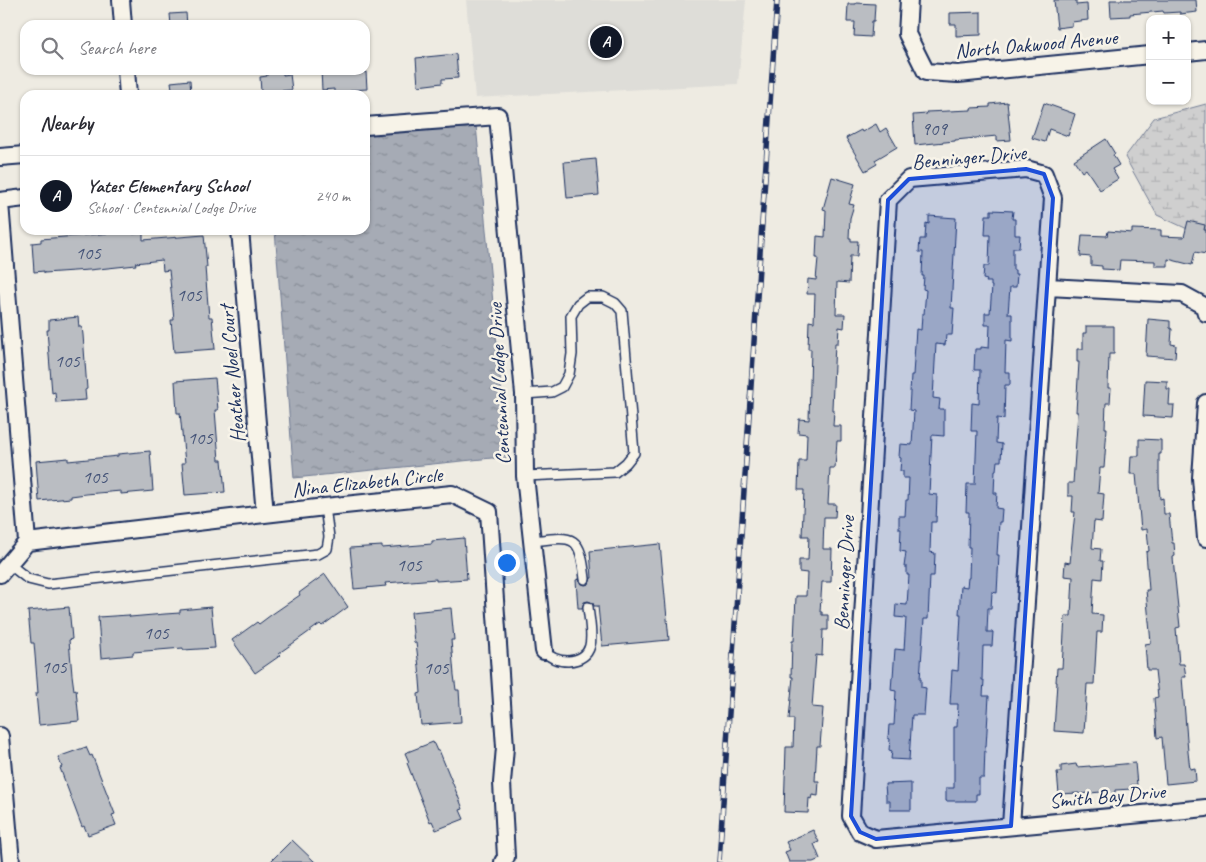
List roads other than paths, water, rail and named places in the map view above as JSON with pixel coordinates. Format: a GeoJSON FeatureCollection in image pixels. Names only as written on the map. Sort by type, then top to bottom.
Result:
{"type":"FeatureCollection","features":[{"type":"Feature","properties":{"kind":"street"},"geometry":{"type":"LineString","coordinates":[[121,0],[123,20]]}},
{"type":"Feature","properties":{"kind":"street","name":"North Oakwood Avenue"},"geometry":{"type":"LineString","coordinates":[[909,0],[906,34],[926,72],[958,74],[1146,55]]}},
{"type":"Feature","properties":{"kind":"street"},"geometry":{"type":"LineString","coordinates":[[1191,52],[1206,50]]}},
{"type":"Feature","properties":{"kind":"street"},"geometry":{"type":"LineString","coordinates":[[126,75],[128,90]]}},
{"type":"Feature","properties":{"kind":"street","name":"Centennial Lodge Drive"},"geometry":{"type":"LineString","coordinates":[[370,126],[498,116],[524,394],[525,476],[544,651]]}},
{"type":"Feature","properties":{"kind":"street"},"geometry":{"type":"LineString","coordinates":[[0,157],[20,155]]}},
{"type":"Feature","properties":{"kind":"street","name":"Benninger Drive"},"geometry":{"type":"LineString","coordinates":[[1026,169],[1044,174],[1053,198],[1011,826],[876,839],[860,832],[851,816],[888,200],[909,179],[1026,169]]}},
{"type":"Feature","properties":{"kind":"street"},"geometry":{"type":"LineString","coordinates":[[4,569],[27,542],[0,202],[20,199]]}},
{"type":"Feature","properties":{"kind":"street","name":"Heather Noel Court"},"geometry":{"type":"LineString","coordinates":[[240,235],[265,514]]}},
{"type":"Feature","properties":{"kind":"street"},"geometry":{"type":"LineString","coordinates":[[1048,287],[1182,294],[1204,306],[1206,313]]}},
{"type":"Feature","properties":{"kind":"street"},"geometry":{"type":"LineString","coordinates":[[1206,404],[1204,478],[1206,538]]}},
{"type":"Feature","properties":{"kind":"street","name":"Nina Elizabeth Circle"},"geometry":{"type":"LineString","coordinates":[[27,542],[452,494],[489,512],[505,747],[502,783],[506,857],[503,862]]}},
{"type":"Feature","properties":{"kind":"street"},"geometry":{"type":"LineString","coordinates":[[0,736],[7,858]]}},
{"type":"Feature","properties":{"kind":"street","name":"Smith Bay Drive"},"geometry":{"type":"LineString","coordinates":[[1011,826],[1206,808]]}},
{"type":"Feature","properties":{"kind":"lane"},"geometry":{"type":"LineString","coordinates":[[524,394],[552,392],[562,387],[569,374],[572,354],[572,316],[578,304],[587,297],[603,297],[615,303],[622,311],[634,453],[615,472],[525,476]]}},
{"type":"Feature","properties":{"kind":"lane"},"geometry":{"type":"LineString","coordinates":[[4,569],[28,579],[48,584],[318,554],[327,549],[329,537],[325,507]]}},
{"type":"Feature","properties":{"kind":"lane"},"geometry":{"type":"LineString","coordinates":[[532,541],[563,538],[571,540],[578,546],[583,557],[585,579]]}},
{"type":"Feature","properties":{"kind":"lane"},"geometry":{"type":"LineString","coordinates":[[544,651],[548,656],[560,660],[575,660],[586,654],[590,648],[591,641],[588,607]]}},
{"type":"Feature","properties":{"kind":"water"},"geometry":{"type":"Polygon","coordinates":[[[476,125],[508,460],[492,458],[294,478],[275,235],[370,235],[370,134],[476,125]]]}},
{"type":"Feature","properties":{"kind":"railway"},"geometry":{"type":"LineString","coordinates":[[719,862],[777,0]]}},
{"type":"Feature","properties":{"kind":"place","name":"Yates Elementary School"},"geometry":{"type":"Point","coordinates":[606,42]}}]}
